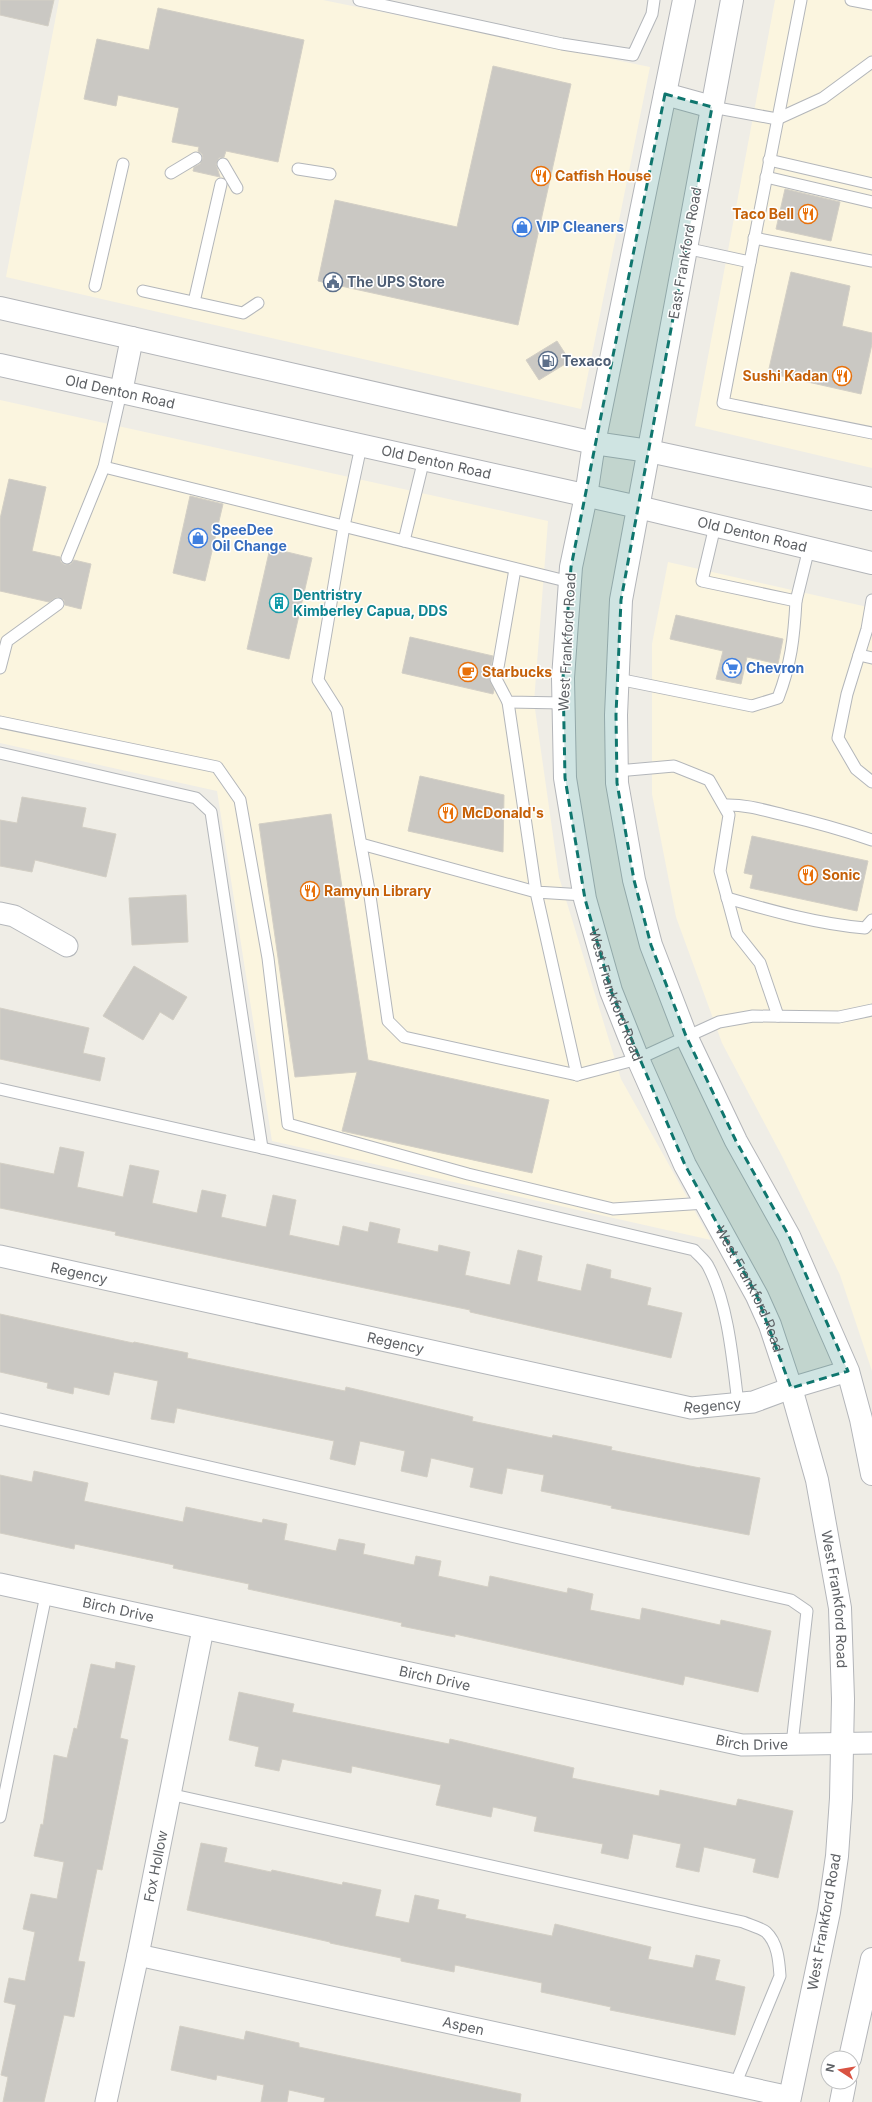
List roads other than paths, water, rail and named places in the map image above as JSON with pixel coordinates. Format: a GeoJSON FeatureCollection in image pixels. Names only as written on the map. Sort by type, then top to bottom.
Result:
{"type":"FeatureCollection","features":[{"type":"Feature","properties":{"kind":"main road"},"geometry":{"type":"LineString","coordinates":[[586,496],[594,443],[684,0]]}},
{"type":"Feature","properties":{"kind":"main road","name":"East Frankford Road"},"geometry":{"type":"LineString","coordinates":[[638,507],[650,451],[685,248],[732,0]]}},
{"type":"Feature","properties":{"kind":"main road"},"geometry":{"type":"LineString","coordinates":[[665,94],[712,107]]}},
{"type":"Feature","properties":{"kind":"main road"},"geometry":{"type":"LineString","coordinates":[[0,308],[594,443],[650,451],[872,499]]}},
{"type":"Feature","properties":{"kind":"main road"},"geometry":{"type":"LineString","coordinates":[[121,392],[132,338]]}},
{"type":"Feature","properties":{"kind":"main road","name":"Old Denton Road"},"geometry":{"type":"LineString","coordinates":[[0,365],[638,507],[872,563]]}},
{"type":"Feature","properties":{"kind":"main road","name":"West Frankford Road"},"geometry":{"type":"LineString","coordinates":[[586,496],[571,567],[563,678],[565,778],[584,895],[611,992],[638,1059],[685,1165],[757,1296],[791,1388],[817,1480],[840,1608],[843,1699],[841,1806],[837,1856],[829,1912],[789,2100]]}},
{"type":"Feature","properties":{"kind":"main road"},"geometry":{"type":"LineString","coordinates":[[638,507],[621,600],[617,770],[617,783],[636,888],[651,945],[686,1036],[736,1141],[789,1236],[848,1371],[861,1419],[872,1474]]}},
{"type":"Feature","properties":{"kind":"main road"},"geometry":{"type":"LineString","coordinates":[[852,2050],[872,1959]]}},
{"type":"Feature","properties":{"kind":"main road"},"geometry":{"type":"LineString","coordinates":[[841,2102],[843,2090]]}},
{"type":"Feature","properties":{"kind":"street"},"geometry":{"type":"LineString","coordinates":[[0,913],[14,916],[68,946]]}},
{"type":"Feature","properties":{"kind":"street","name":"Regency"},"geometry":{"type":"LineString","coordinates":[[0,1256],[691,1408],[753,1402],[791,1388],[848,1371]]}},
{"type":"Feature","properties":{"kind":"street","name":"Birch Drive"},"geometry":{"type":"LineString","coordinates":[[0,1584],[742,1745],[872,1743]]}},
{"type":"Feature","properties":{"kind":"street","name":"Fox Hollow"},"geometry":{"type":"LineString","coordinates":[[106,2102],[138,1955],[203,1629]]}},
{"type":"Feature","properties":{"kind":"street","name":"Aspen"},"geometry":{"type":"LineString","coordinates":[[138,1955],[735,2085],[789,2100]]}},
{"type":"Feature","properties":{"kind":"lane"},"geometry":{"type":"LineString","coordinates":[[359,0],[562,44],[633,55],[652,14],[654,0]]}},
{"type":"Feature","properties":{"kind":"lane"},"geometry":{"type":"LineString","coordinates":[[801,0],[723,403],[872,433]]}},
{"type":"Feature","properties":{"kind":"lane"},"geometry":{"type":"LineString","coordinates":[[851,0],[872,4]]}},
{"type":"Feature","properties":{"kind":"lane"},"geometry":{"type":"LineString","coordinates":[[712,107],[777,119],[823,98],[872,62]]}},
{"type":"Feature","properties":{"kind":"lane"},"geometry":{"type":"LineString","coordinates":[[171,173],[196,158]]}},
{"type":"Feature","properties":{"kind":"lane"},"geometry":{"type":"LineString","coordinates":[[769,160],[872,184]]}},
{"type":"Feature","properties":{"kind":"lane"},"geometry":{"type":"LineString","coordinates":[[95,286],[123,164]]}},
{"type":"Feature","properties":{"kind":"lane"},"geometry":{"type":"LineString","coordinates":[[223,164],[237,188]]}},
{"type":"Feature","properties":{"kind":"lane"},"geometry":{"type":"LineString","coordinates":[[298,169],[330,174]]}},
{"type":"Feature","properties":{"kind":"lane"},"geometry":{"type":"LineString","coordinates":[[766,176],[872,202]]}},
{"type":"Feature","properties":{"kind":"lane"},"geometry":{"type":"LineString","coordinates":[[194,302],[221,184]]}},
{"type":"Feature","properties":{"kind":"lane"},"geometry":{"type":"LineString","coordinates":[[754,238],[872,261]]}},
{"type":"Feature","properties":{"kind":"lane"},"geometry":{"type":"LineString","coordinates":[[685,248],[750,262]]}},
{"type":"Feature","properties":{"kind":"lane"},"geometry":{"type":"LineString","coordinates":[[144,291],[243,313],[258,303]]}},
{"type":"Feature","properties":{"kind":"lane"},"geometry":{"type":"LineString","coordinates":[[67,558],[104,467],[121,392]]}},
{"type":"Feature","properties":{"kind":"lane"},"geometry":{"type":"LineString","coordinates":[[361,446],[344,526],[318,680],[337,710],[361,844],[388,1021],[404,1037],[576,1076],[638,1059],[719,1022],[753,1016],[839,1017],[872,1010]]}},
{"type":"Feature","properties":{"kind":"lane"},"geometry":{"type":"LineString","coordinates":[[404,541],[424,459]]}},
{"type":"Feature","properties":{"kind":"lane"},"geometry":{"type":"LineString","coordinates":[[104,467],[570,582]]}},
{"type":"Feature","properties":{"kind":"lane"},"geometry":{"type":"LineString","coordinates":[[715,526],[702,580],[796,601]]}},
{"type":"Feature","properties":{"kind":"lane"},"geometry":{"type":"LineString","coordinates":[[618,679],[752,706],[778,698],[788,673],[793,642],[796,601],[809,548]]}},
{"type":"Feature","properties":{"kind":"lane"},"geometry":{"type":"LineString","coordinates":[[516,569],[496,679],[508,702],[536,892],[576,1076]]}},
{"type":"Feature","properties":{"kind":"lane"},"geometry":{"type":"LineString","coordinates":[[872,600],[867,629],[847,694],[838,738],[856,769],[872,782]]}},
{"type":"Feature","properties":{"kind":"lane"},"geometry":{"type":"LineString","coordinates":[[0,668],[7,642],[58,604]]}},
{"type":"Feature","properties":{"kind":"lane"},"geometry":{"type":"LineString","coordinates":[[859,655],[872,658]]}},
{"type":"Feature","properties":{"kind":"lane"},"geometry":{"type":"LineString","coordinates":[[508,702],[563,703]]}},
{"type":"Feature","properties":{"kind":"lane"},"geometry":{"type":"LineString","coordinates":[[0,722],[217,767],[240,800],[268,958],[288,1124],[468,1174],[613,1209],[706,1203]]}},
{"type":"Feature","properties":{"kind":"lane"},"geometry":{"type":"LineString","coordinates":[[0,753],[196,798],[211,812],[262,1148]]}},
{"type":"Feature","properties":{"kind":"lane"},"geometry":{"type":"LineString","coordinates":[[617,770],[674,766],[709,780],[730,815],[720,871],[737,934],[760,963],[778,1016]]}},
{"type":"Feature","properties":{"kind":"lane"},"geometry":{"type":"LineString","coordinates":[[724,805],[736,804],[760,809],[838,828],[872,840]]}},
{"type":"Feature","properties":{"kind":"lane"},"geometry":{"type":"LineString","coordinates":[[361,844],[536,892],[584,895]]}},
{"type":"Feature","properties":{"kind":"lane"},"geometry":{"type":"LineString","coordinates":[[727,898],[815,921],[865,928],[872,920]]}},
{"type":"Feature","properties":{"kind":"lane"},"geometry":{"type":"LineString","coordinates":[[0,1089],[262,1148],[694,1250],[707,1264],[719,1290],[734,1368],[738,1404]]}},
{"type":"Feature","properties":{"kind":"lane"},"geometry":{"type":"LineString","coordinates":[[0,1419],[791,1600],[807,1611],[792,1744]]}},
{"type":"Feature","properties":{"kind":"lane"},"geometry":{"type":"LineString","coordinates":[[0,1817],[46,1594]]}},
{"type":"Feature","properties":{"kind":"lane"},"geometry":{"type":"LineString","coordinates":[[169,1794],[743,1922],[766,1932],[773,1943],[778,1957],[780,1976],[735,2085]]}},
{"type":"Feature","properties":{"kind":"place","name":"Catfish House"},"geometry":{"type":"Point","coordinates":[541,176]}},
{"type":"Feature","properties":{"kind":"place","name":"Taco Bell"},"geometry":{"type":"Point","coordinates":[808,214]}},
{"type":"Feature","properties":{"kind":"place","name":"VIP Cleaners"},"geometry":{"type":"Point","coordinates":[522,227]}},
{"type":"Feature","properties":{"kind":"place","name":"The UPS Store"},"geometry":{"type":"Point","coordinates":[333,282]}},
{"type":"Feature","properties":{"kind":"place","name":"Texaco"},"geometry":{"type":"Point","coordinates":[548,361]}},
{"type":"Feature","properties":{"kind":"place","name":"Sushi Kadan"},"geometry":{"type":"Point","coordinates":[842,376]}},
{"type":"Feature","properties":{"kind":"place","name":"SpeeDee Oil Change"},"geometry":{"type":"Point","coordinates":[198,538]}},
{"type":"Feature","properties":{"kind":"place","name":"Dentristry Kimberley Capua, DDS"},"geometry":{"type":"Point","coordinates":[279,603]}},
{"type":"Feature","properties":{"kind":"place","name":"Chevron"},"geometry":{"type":"Point","coordinates":[732,668]}},
{"type":"Feature","properties":{"kind":"place","name":"Starbucks"},"geometry":{"type":"Point","coordinates":[468,672]}},
{"type":"Feature","properties":{"kind":"place","name":"McDonald's"},"geometry":{"type":"Point","coordinates":[448,813]}},
{"type":"Feature","properties":{"kind":"place","name":"Sonic"},"geometry":{"type":"Point","coordinates":[808,875]}},
{"type":"Feature","properties":{"kind":"place","name":"Ramyun Library"},"geometry":{"type":"Point","coordinates":[310,891]}}]}
